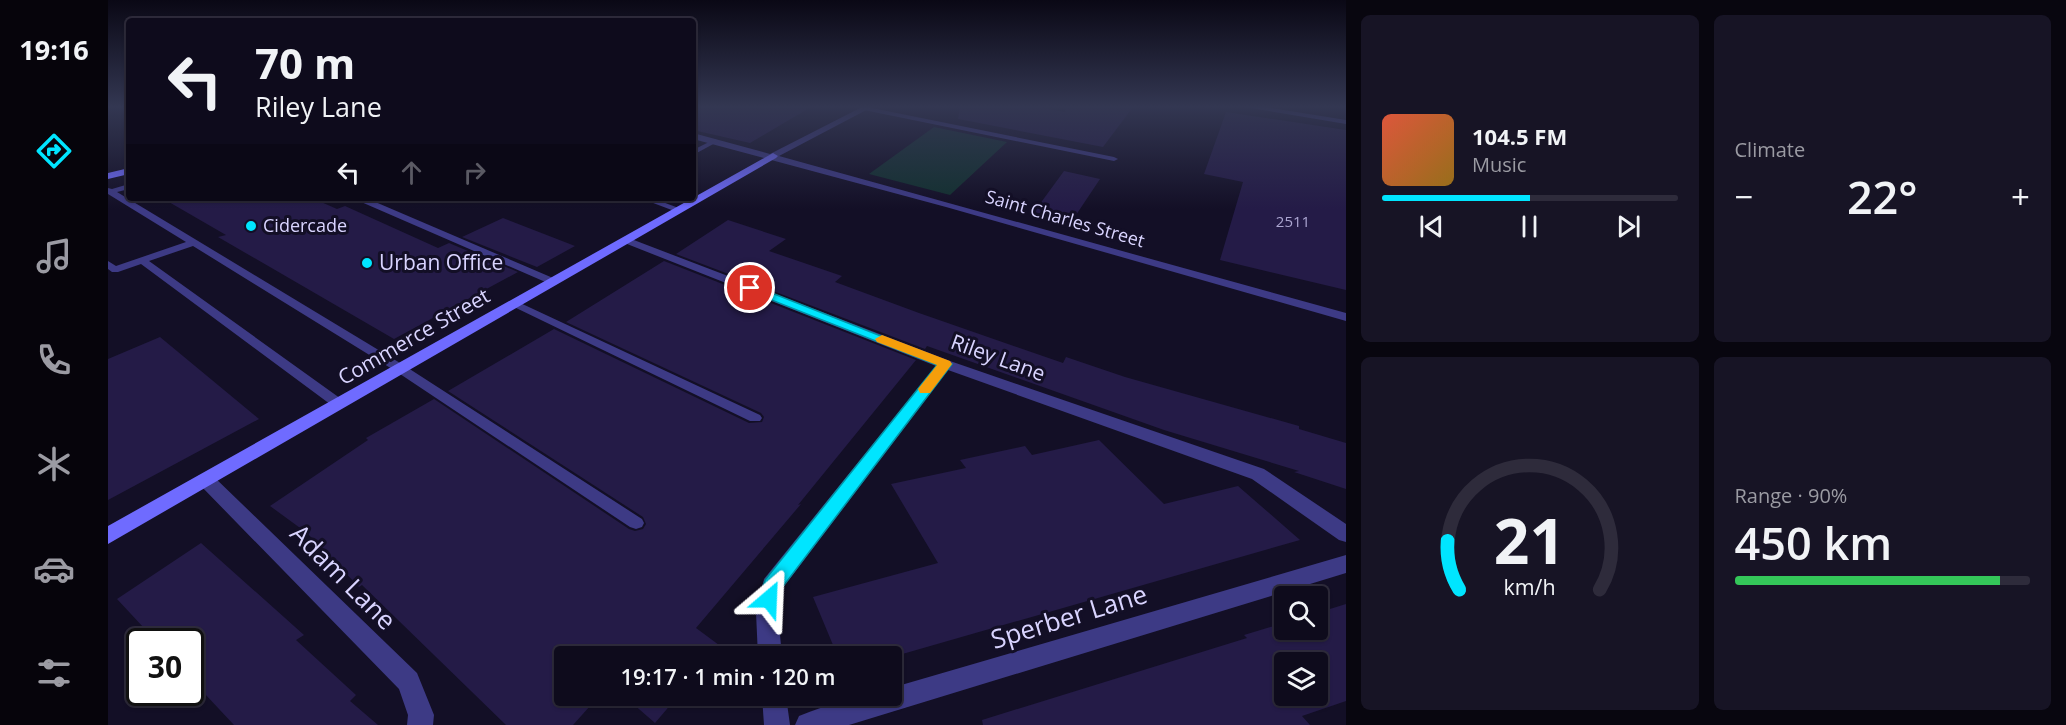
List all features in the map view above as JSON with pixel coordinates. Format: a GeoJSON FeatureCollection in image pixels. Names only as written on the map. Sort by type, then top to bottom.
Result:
{"type":"FeatureCollection","features":[{"type":"Feature","properties":{"kind":"street","name":"Saint Charles Street"},"geometry":{"type":"LineString","coordinates":[[715,141],[1346,317]]}},
{"type":"Feature","properties":{"kind":"street","name":"Commerce Street"},"geometry":{"type":"LineString","coordinates":[[696,201],[803,141]]}},
{"type":"Feature","properties":{"kind":"street"},"geometry":{"type":"LineString","coordinates":[[108,176],[126,172]]}},
{"type":"Feature","properties":{"kind":"street"},"geometry":{"type":"LineString","coordinates":[[364,201],[554,281]]}},
{"type":"Feature","properties":{"kind":"street","name":"Commerce Street"},"geometry":{"type":"LineString","coordinates":[[108,536],[696,201]]}},
{"type":"Feature","properties":{"kind":"street","name":"Riley Lane"},"geometry":{"type":"LineString","coordinates":[[626,240],[945,364],[1258,474],[1346,534]]}},
{"type":"Feature","properties":{"kind":"street"},"geometry":{"type":"LineString","coordinates":[[769,646],[767,612],[772,586],[945,364]]}},
{"type":"Feature","properties":{"kind":"street","name":"Adam Lane"},"geometry":{"type":"LineString","coordinates":[[206,480],[408,681],[421,715],[420,725]]}},
{"type":"Feature","properties":{"kind":"street","name":"Sperber Lane"},"geometry":{"type":"LineString","coordinates":[[808,725],[1346,564]]}},
{"type":"Feature","properties":{"kind":"street"},"geometry":{"type":"LineString","coordinates":[[775,706],[777,725]]}},
{"type":"Feature","properties":{"kind":"lane"},"geometry":{"type":"LineString","coordinates":[[696,151],[715,141]]}},
{"type":"Feature","properties":{"kind":"lane"},"geometry":{"type":"LineString","coordinates":[[1026,141],[1114,159]]}},
{"type":"Feature","properties":{"kind":"lane"},"geometry":{"type":"LineString","coordinates":[[109,191],[126,187]]}},
{"type":"Feature","properties":{"kind":"lane"},"geometry":{"type":"LineString","coordinates":[[109,191],[401,369],[636,523]]}},
{"type":"Feature","properties":{"kind":"lane"},"geometry":{"type":"LineString","coordinates":[[653,201],[680,210]]}},
{"type":"Feature","properties":{"kind":"lane"},"geometry":{"type":"LineString","coordinates":[[111,267],[141,260],[195,242]]}},
{"type":"Feature","properties":{"kind":"lane"},"geometry":{"type":"LineString","coordinates":[[141,260],[339,404]]}},
{"type":"Feature","properties":{"kind":"lane"},"geometry":{"type":"LineString","coordinates":[[516,304],[755,418]]}},
{"type":"Feature","properties":{"kind":"green space"},"geometry":{"type":"Polygon","coordinates":[[[915,141],[1007,142],[950,195],[869,174],[915,141]]]}},
{"type":"Feature","properties":{"kind":"building"},"geometry":{"type":"Polygon","coordinates":[[[1071,141],[1108,141],[1103,147],[1071,141]]]}},
{"type":"Feature","properties":{"kind":"building"},"geometry":{"type":"Polygon","coordinates":[[[1216,141],[1346,141],[1346,290],[1220,260],[1243,182],[1204,174],[1216,141]]]}},
{"type":"Feature","properties":{"kind":"building"},"geometry":{"type":"Polygon","coordinates":[[[1064,171],[1100,179],[1072,221],[1034,212],[1064,171]]]}},
{"type":"Feature","properties":{"kind":"building","name":"Urban Office"},"geometry":{"type":"Polygon","coordinates":[[[167,201],[319,201],[337,209],[345,206],[438,248],[449,243],[518,272],[394,339],[218,237],[226,235],[167,201]]]}},
{"type":"Feature","properties":{"kind":"building"},"geometry":{"type":"Polygon","coordinates":[[[503,218],[575,246],[537,267],[462,237],[503,218]]]}},
{"type":"Feature","properties":{"kind":"building"},"geometry":{"type":"Polygon","coordinates":[[[728,220],[786,239],[769,251],[842,276],[835,282],[919,313],[1063,363],[1066,357],[1125,377],[1299,426],[1299,429],[1346,443],[1346,489],[1294,472],[1299,471],[1164,430],[927,346],[925,349],[676,254],[728,220]]]}},
{"type":"Feature","properties":{"kind":"building"},"geometry":{"type":"Polygon","coordinates":[[[664,261],[916,360],[798,505],[801,504],[696,628],[718,646],[554,646],[554,706],[590,706],[573,725],[506,725],[362,585],[359,587],[307,533],[270,506],[368,440],[366,438],[434,399],[629,529],[635,531],[643,529],[646,524],[643,517],[448,391],[554,329],[749,423],[762,422],[764,417],[761,413],[566,322],[664,261]]]}},
{"type":"Feature","properties":{"kind":"building"},"geometry":{"type":"Polygon","coordinates":[[[160,337],[259,419],[108,500],[108,359],[160,337]]]}},
{"type":"Feature","properties":{"kind":"building"},"geometry":{"type":"Polygon","coordinates":[[[1099,440],[1164,504],[1238,486],[1300,540],[902,654],[902,646],[833,646],[813,597],[938,563],[891,484],[966,468],[960,460],[1025,446],[1032,455],[1099,440]]]}},
{"type":"Feature","properties":{"kind":"building"},"geometry":{"type":"Polygon","coordinates":[[[201,543],[304,635],[296,640],[356,695],[350,701],[378,725],[234,725],[204,693],[204,628],[144,628],[117,599],[201,543]]]}},
{"type":"Feature","properties":{"kind":"building"},"geometry":{"type":"Polygon","coordinates":[[[1346,604],[1346,701],[1302,716],[1310,725],[983,725],[982,720],[1247,638],[1244,635],[1274,626],[1274,640],[1328,640],[1328,610],[1346,604]]]}},
{"type":"Feature","properties":{"kind":"building"},"geometry":{"type":"Polygon","coordinates":[[[635,706],[669,706],[655,723],[635,706]]]}},
{"type":"Feature","properties":{"kind":"slow traffic"},"geometry":{"type":"LineString","coordinates":[[882,339],[945,364],[925,389]]}},
{"type":"Feature","properties":{"kind":"place","name":"Cidercade"},"geometry":{"type":"Point","coordinates":[251,226]}},
{"type":"Feature","properties":{"kind":"place","name":"Urban Office"},"geometry":{"type":"Point","coordinates":[367,263]}},
{"type":"Feature","properties":{"kind":"route"},"geometry":{"type":"LineString","coordinates":[[750,288],[945,364],[772,586],[769,599]]}}]}
